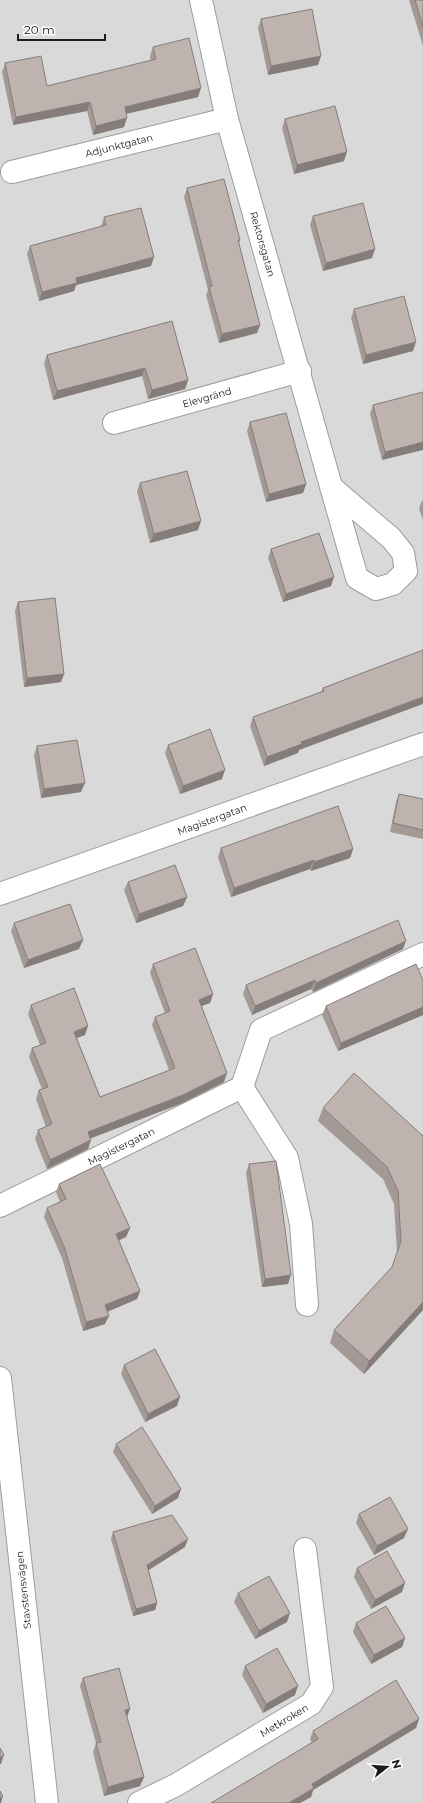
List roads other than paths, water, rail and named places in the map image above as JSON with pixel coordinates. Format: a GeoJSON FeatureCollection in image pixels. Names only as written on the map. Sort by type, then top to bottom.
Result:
{"type":"FeatureCollection","features":[{"type":"Feature","properties":{"kind":"street","name":"Rektorsgatan"},"geometry":{"type":"LineString","coordinates":[[201,0],[227,119],[300,371],[331,487]]}},
{"type":"Feature","properties":{"kind":"street","name":"Adjunktgatan"},"geometry":{"type":"LineString","coordinates":[[12,172],[227,119]]}},
{"type":"Feature","properties":{"kind":"street","name":"Elevgränd"},"geometry":{"type":"LineString","coordinates":[[114,423],[300,371]]}},
{"type":"Feature","properties":{"kind":"street","name":"Magistergatan"},"geometry":{"type":"LineString","coordinates":[[0,894],[423,744]]}},
{"type":"Feature","properties":{"kind":"street"},"geometry":{"type":"LineString","coordinates":[[307,1305],[301,1224],[287,1158],[242,1087],[261,1030],[423,954]]}},
{"type":"Feature","properties":{"kind":"street","name":"Magistergatan"},"geometry":{"type":"LineString","coordinates":[[0,1206],[242,1087]]}},
{"type":"Feature","properties":{"kind":"street","name":"Stavstensvägen"},"geometry":{"type":"LineString","coordinates":[[0,1378],[47,1803]]}},
{"type":"Feature","properties":{"kind":"street","name":"Metkroken"},"geometry":{"type":"LineString","coordinates":[[139,1803],[176,1785],[311,1704],[322,1687],[305,1549]]}}]}
